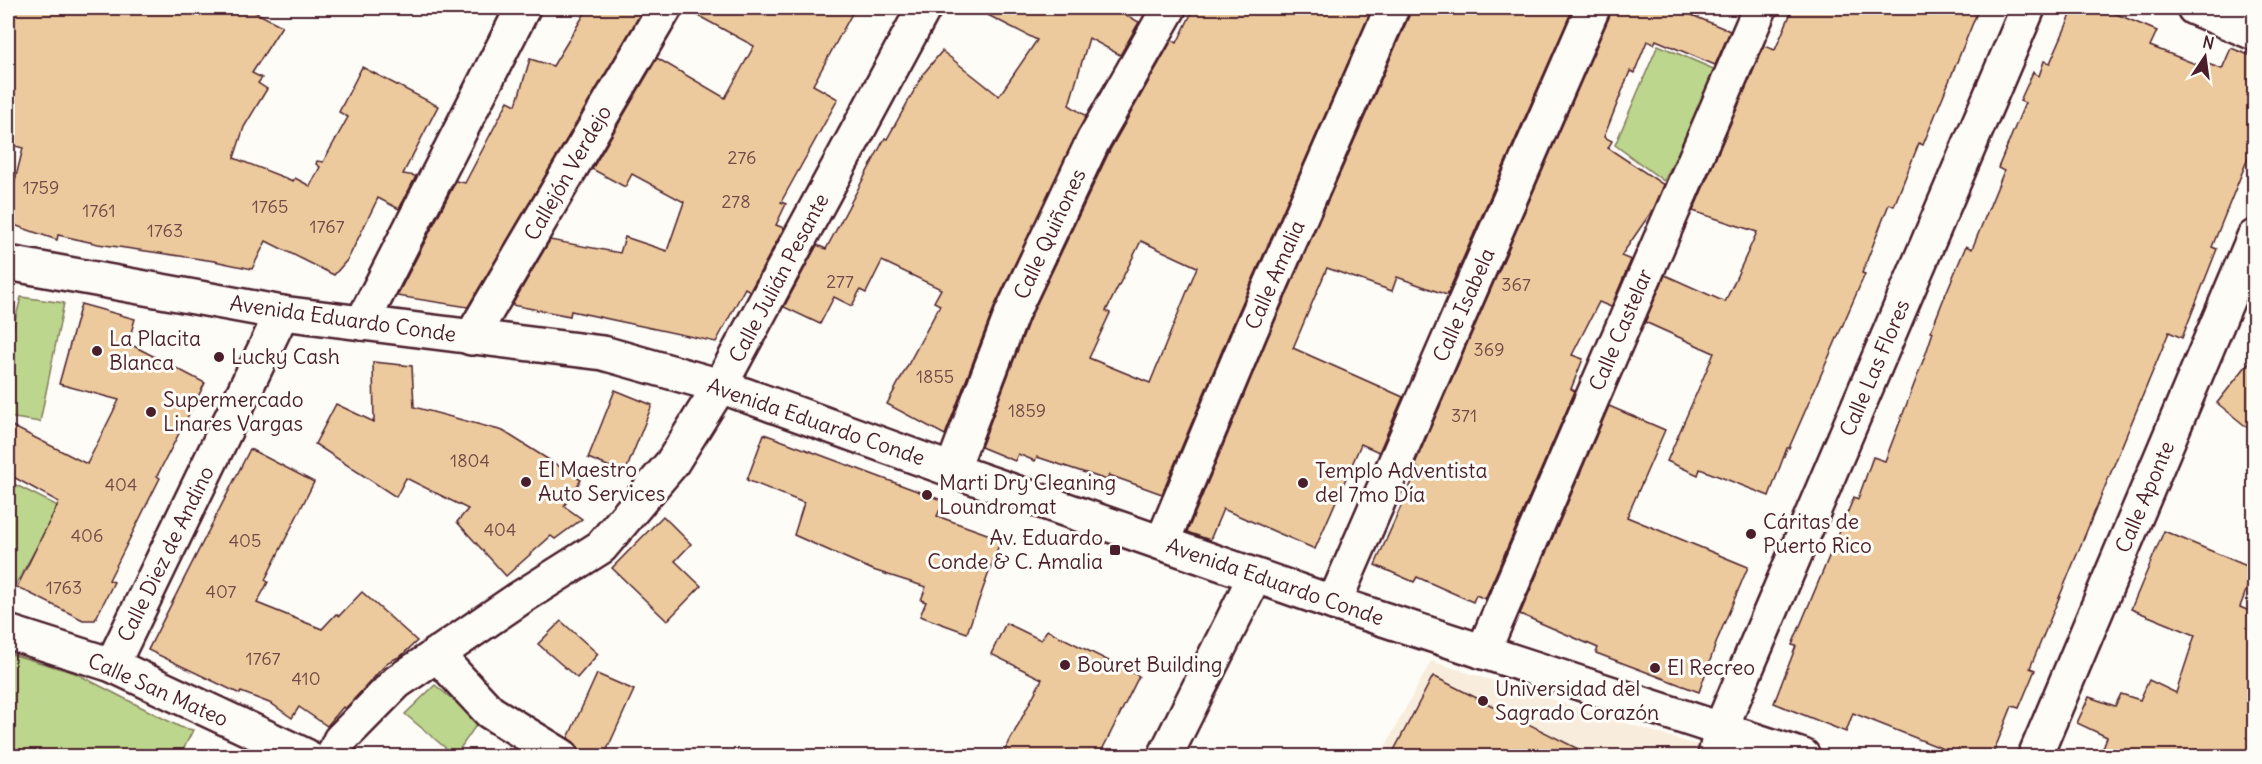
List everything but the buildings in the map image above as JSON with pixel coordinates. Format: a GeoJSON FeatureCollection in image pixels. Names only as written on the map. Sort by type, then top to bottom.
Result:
{"type":"FeatureCollection","features":[{"type":"Feature","properties":{"kind":"street"},"geometry":{"type":"LineString","coordinates":[[362,323],[523,8]]}},
{"type":"Feature","properties":{"kind":"street","name":"Callejón Verdejo"},"geometry":{"type":"LineString","coordinates":[[471,338],[665,8]]}},
{"type":"Feature","properties":{"kind":"street","name":"Calle Julián Pesante"},"geometry":{"type":"LineString","coordinates":[[333,756],[340,740],[389,691],[436,654],[601,547],[672,463],[720,386],[924,8]]}},
{"type":"Feature","properties":{"kind":"street","name":"Calle Quiñones"},"geometry":{"type":"LineString","coordinates":[[952,470],[1012,313],[1088,152],[1169,8]]}},
{"type":"Feature","properties":{"kind":"street","name":"Calle Amalia"},"geometry":{"type":"LineString","coordinates":[[1162,543],[1251,330],[1392,8]]}},
{"type":"Feature","properties":{"kind":"street","name":"Calle Isabela"},"geometry":{"type":"LineString","coordinates":[[1334,603],[1593,8]]}},
{"type":"Feature","properties":{"kind":"street","name":"Calle Castelar"},"geometry":{"type":"LineString","coordinates":[[1483,652],[1760,8]]}},
{"type":"Feature","properties":{"kind":"street","name":"Calle Las Flores"},"geometry":{"type":"LineString","coordinates":[[1718,742],[2028,8]]}},
{"type":"Feature","properties":{"kind":"street"},"geometry":{"type":"LineString","coordinates":[[2194,8],[2254,33]]}},
{"type":"Feature","properties":{"kind":"street","name":"Calle Aponte"},"geometry":{"type":"LineString","coordinates":[[2035,756],[2254,237]]}},
{"type":"Feature","properties":{"kind":"street","name":"Avenida Eduardo Conde"},"geometry":{"type":"LineString","coordinates":[[8,263],[282,313],[603,354],[720,386],[1255,576],[1483,652],[1718,742],[1803,756]]}},
{"type":"Feature","properties":{"kind":"street","name":"Calle Diez de Andino"},"geometry":{"type":"LineString","coordinates":[[112,665],[282,313]]}},
{"type":"Feature","properties":{"kind":"street"},"geometry":{"type":"LineString","coordinates":[[1165,756],[1255,576]]}},
{"type":"Feature","properties":{"kind":"street","name":"Calle San Mateo"},"geometry":{"type":"LineString","coordinates":[[8,632],[112,665],[306,756]]}},
{"type":"Feature","properties":{"kind":"street"},"geometry":{"type":"LineString","coordinates":[[436,654],[490,712],[562,756]]}},
{"type":"Feature","properties":{"kind":"shaded area","name":"Universidad del Sagrado Corazón"},"geometry":{"type":"Polygon","coordinates":[[[1431,661],[1683,741],[1741,756],[1380,756],[1431,661]]]}},
{"type":"Feature","properties":{"kind":"green space"},"geometry":{"type":"Polygon","coordinates":[[[1658,45],[1718,71],[1664,181],[1615,145],[1658,45]]]}},
{"type":"Feature","properties":{"kind":"green space"},"geometry":{"type":"Polygon","coordinates":[[[21,297],[64,303],[40,422],[8,417],[8,348],[21,297]]]}},
{"type":"Feature","properties":{"kind":"green space"},"geometry":{"type":"Polygon","coordinates":[[[8,481],[60,507],[14,587],[8,586],[8,481]]]}},
{"type":"Feature","properties":{"kind":"green space"},"geometry":{"type":"Polygon","coordinates":[[[8,653],[75,673],[180,727],[193,730],[180,756],[8,756],[8,653]]]}},
{"type":"Feature","properties":{"kind":"green space"},"geometry":{"type":"Polygon","coordinates":[[[435,685],[479,721],[455,756],[405,714],[435,685]]]}},
{"type":"Feature","properties":{"kind":"place","name":"La Placita Blanca"},"geometry":{"type":"Point","coordinates":[97,351]}},
{"type":"Feature","properties":{"kind":"place","name":"Lucky Cash"},"geometry":{"type":"Point","coordinates":[219,357]}},
{"type":"Feature","properties":{"kind":"place","name":"Supermercado Linares Vargas"},"geometry":{"type":"Point","coordinates":[151,412]}},
{"type":"Feature","properties":{"kind":"place","name":"El Maestro Auto Services"},"geometry":{"type":"Point","coordinates":[526,482]}},
{"type":"Feature","properties":{"kind":"place","name":"Templo Adventista del 7mo Día"},"geometry":{"type":"Point","coordinates":[1303,483]}},
{"type":"Feature","properties":{"kind":"place","name":"Marti Dry Cleaning Loundromat"},"geometry":{"type":"Point","coordinates":[927,495]}},
{"type":"Feature","properties":{"kind":"place","name":"Cáritas de Puerto Rico"},"geometry":{"type":"Point","coordinates":[1751,534]}},
{"type":"Feature","properties":{"kind":"place","name":"Av. Eduardo Conde & C. Amalia"},"geometry":{"type":"Point","coordinates":[1115,550]}},
{"type":"Feature","properties":{"kind":"place","name":"Bouret Building"},"geometry":{"type":"Point","coordinates":[1065,665]}},
{"type":"Feature","properties":{"kind":"place","name":"El Recreo"},"geometry":{"type":"Point","coordinates":[1655,668]}},
{"type":"Feature","properties":{"kind":"place","name":"Universidad del Sagrado Corazón"},"geometry":{"type":"Point","coordinates":[1483,701]}}]}
